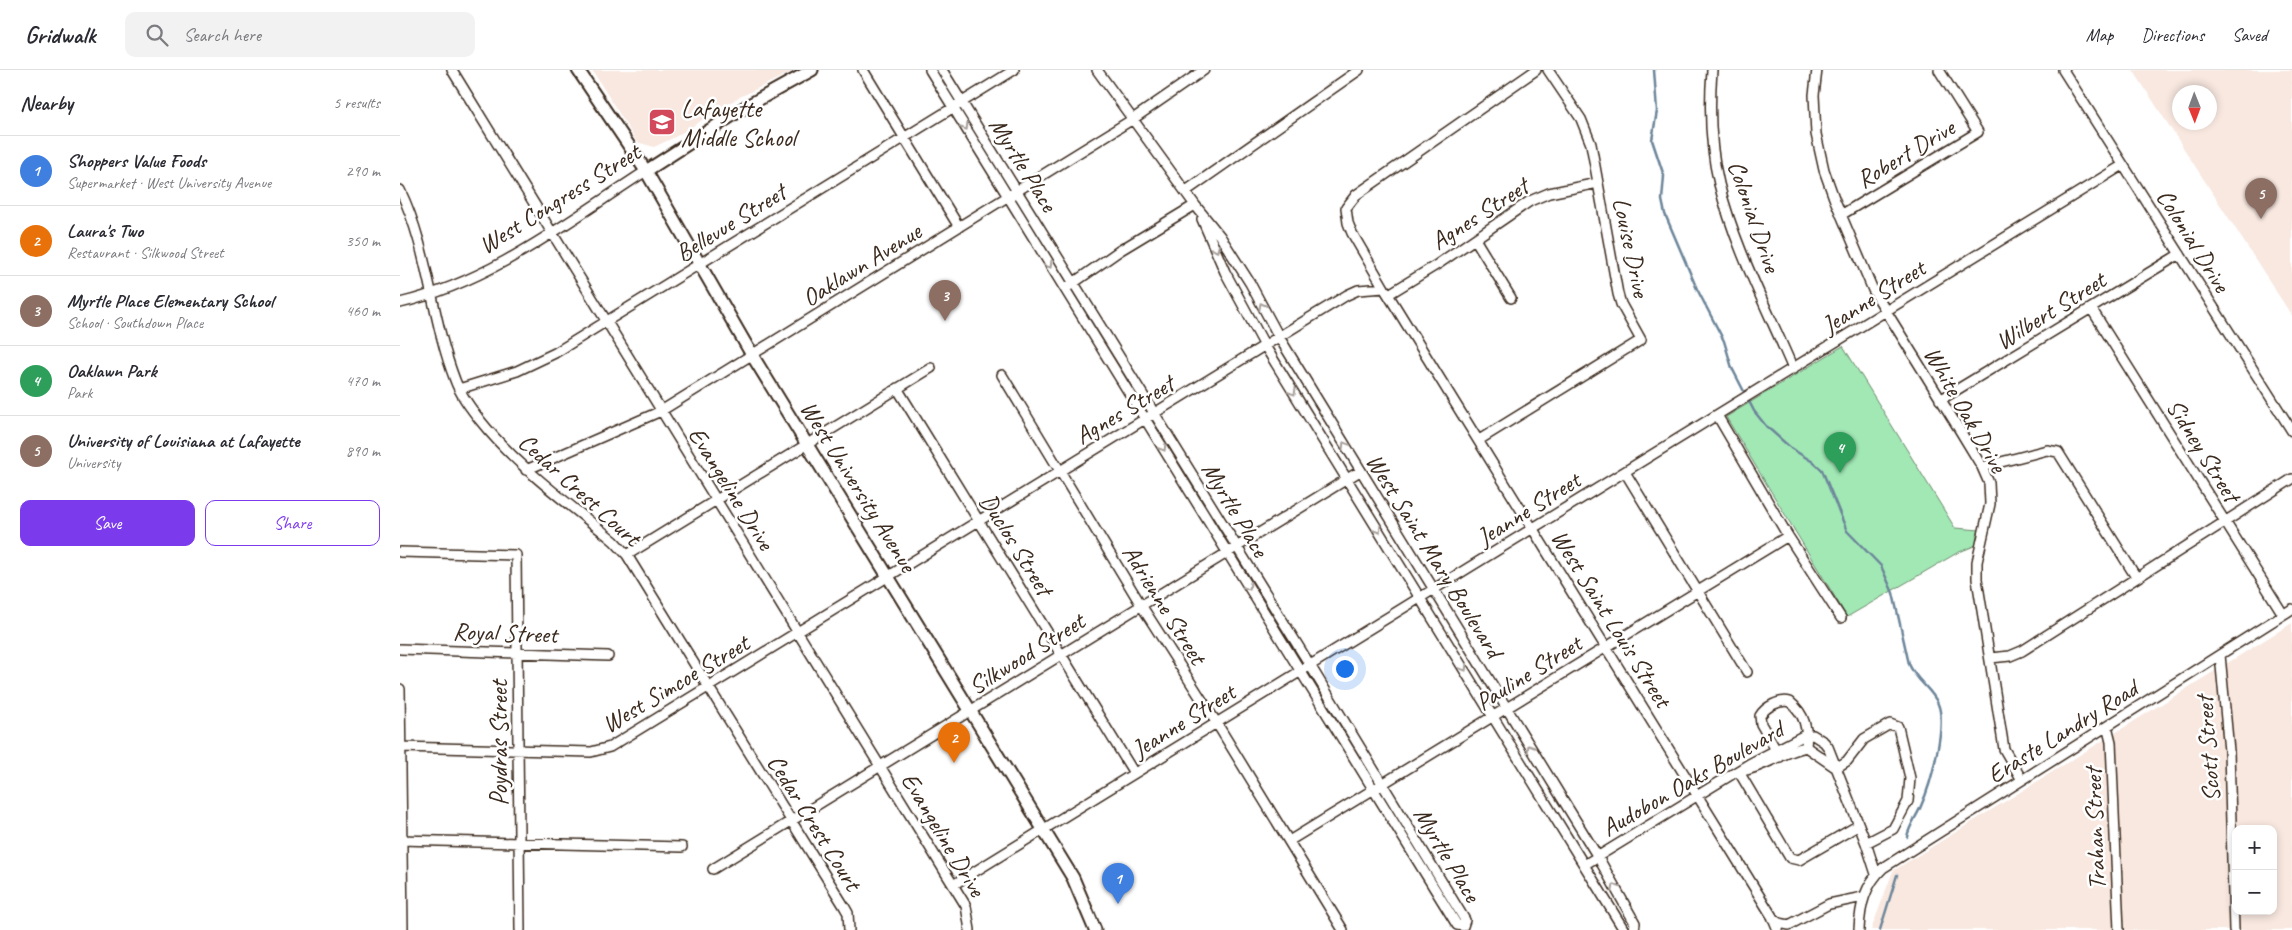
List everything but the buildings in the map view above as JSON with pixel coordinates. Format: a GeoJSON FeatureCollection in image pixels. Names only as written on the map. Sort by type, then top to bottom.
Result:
{"type":"FeatureCollection","features":[{"type":"Feature","properties":{"kind":"main road","name":"West University Avenue"},"geometry":{"type":"LineString","coordinates":[[578,70],[646,171],[698,265],[752,355],[1043,829],[1079,889],[1095,930]]}},
{"type":"Feature","properties":{"kind":"main road","name":"West Congress Street"},"geometry":{"type":"LineString","coordinates":[[646,171],[748,106],[812,70]]}},
{"type":"Feature","properties":{"kind":"street","name":"Evangeline Drive"},"geometry":{"type":"LineString","coordinates":[[452,70],[953,884],[966,906],[970,930]]}},
{"type":"Feature","properties":{"kind":"street"},"geometry":{"type":"LineString","coordinates":[[863,70],[959,227]]}},
{"type":"Feature","properties":{"kind":"street","name":"Myrtle Place"},"geometry":{"type":"LineString","coordinates":[[930,70],[1063,289],[1146,419],[1457,925],[1464,926],[1466,920],[942,70]]}},
{"type":"Feature","properties":{"kind":"street","name":"Bellevue Street"},"geometry":{"type":"LineString","coordinates":[[459,389],[536,363],[607,322],[1014,70]]}},
{"type":"Feature","properties":{"kind":"street","name":"West Saint Mary Boulevard"},"geometry":{"type":"LineString","coordinates":[[1097,70],[1186,190],[1195,205],[1225,272],[1265,346],[1346,480],[1422,598],[1624,930]]}},
{"type":"Feature","properties":{"kind":"street","name":"Oaklawn Avenue"},"geometry":{"type":"LineString","coordinates":[[526,470],[661,411],[1133,119],[1204,70]]}},
{"type":"Feature","properties":{"kind":"street"},"geometry":{"type":"LineString","coordinates":[[1186,190],[1359,70]]}},
{"type":"Feature","properties":{"kind":"street","name":"West Saint Louis Street"},"geometry":{"type":"LineString","coordinates":[[1536,70],[1356,195],[1346,208],[1348,223],[1352,233],[1387,291],[1773,918]]}},
{"type":"Feature","properties":{"kind":"street","name":"Louise Drive"},"geometry":{"type":"LineString","coordinates":[[1479,440],[1641,340],[1621,304],[1618,294],[1598,183],[1586,130],[1548,70]]}},
{"type":"Feature","properties":{"kind":"street","name":"Colonial Drive"},"geometry":{"type":"LineString","coordinates":[[1712,70],[1710,95],[1711,129],[1719,184],[1735,234],[1793,368]]}},
{"type":"Feature","properties":{"kind":"street","name":"White Oak Drive"},"geometry":{"type":"LineString","coordinates":[[1816,70],[1814,111],[1818,148],[1824,170],[1841,214],[1873,290],[1982,467],[1988,483],[1990,504],[1977,571],[2004,749],[2022,780]]}},
{"type":"Feature","properties":{"kind":"street","name":"Robert Drive"},"geometry":{"type":"LineString","coordinates":[[1841,214],[1978,132],[1939,70]]}},
{"type":"Feature","properties":{"kind":"street","name":"Colonial Drive"},"geometry":{"type":"LineString","coordinates":[[2063,70],[2292,431]]}},
{"type":"Feature","properties":{"kind":"street","name":"Jeanne Street"},"geometry":{"type":"LineString","coordinates":[[953,884],[1422,598],[2123,165]]}},
{"type":"Feature","properties":{"kind":"street","name":"West Congress Street"},"geometry":{"type":"LineString","coordinates":[[400,303],[433,294],[486,272],[519,254],[646,171]]}},
{"type":"Feature","properties":{"kind":"street","name":"Agnes Street"},"geometry":{"type":"LineString","coordinates":[[889,577],[1347,295],[1358,290],[1387,291],[1475,239],[1522,206],[1542,195],[1598,183]]}},
{"type":"Feature","properties":{"kind":"street","name":"Cedar Crest Court"},"geometry":{"type":"LineString","coordinates":[[400,190],[416,231],[447,355],[459,389],[493,436],[526,470],[614,541],[626,555],[844,906],[848,913],[849,930]]}},
{"type":"Feature","properties":{"kind":"street"},"geometry":{"type":"LineString","coordinates":[[1063,289],[1119,251],[1195,205]]}},
{"type":"Feature","properties":{"kind":"street","name":"West Saint Mary Boulevard"},"geometry":{"type":"LineString","coordinates":[[1195,205],[1220,236],[1250,283],[1279,337],[1360,471],[1598,857],[1635,923],[1634,930]]}},
{"type":"Feature","properties":{"kind":"street"},"geometry":{"type":"LineString","coordinates":[[1475,239],[1511,298]]}},
{"type":"Feature","properties":{"kind":"street","name":"Wilbert Street"},"geometry":{"type":"LineString","coordinates":[[1940,400],[2180,254]]}},
{"type":"Feature","properties":{"kind":"street","name":"Sidney Street"},"geometry":{"type":"LineString","coordinates":[[2091,308],[2283,614]]}},
{"type":"Feature","properties":{"kind":"street"},"geometry":{"type":"LineString","coordinates":[[626,555],[931,368]]}},
{"type":"Feature","properties":{"kind":"street","name":"Adrienne Street"},"geometry":{"type":"LineString","coordinates":[[1002,375],[1141,605],[1216,722],[1344,930]]}},
{"type":"Feature","properties":{"kind":"street","name":"Duclos Street"},"geometry":{"type":"LineString","coordinates":[[897,388],[1134,773]]}},
{"type":"Feature","properties":{"kind":"street"},"geometry":{"type":"LineString","coordinates":[[1717,415],[1788,536],[1841,618]]}},
{"type":"Feature","properties":{"kind":"street"},"geometry":{"type":"LineString","coordinates":[[1982,467],[2047,450],[2058,452],[2136,577]]}},
{"type":"Feature","properties":{"kind":"street","name":"Silkwood Street"},"geometry":{"type":"LineString","coordinates":[[713,869],[1360,471]]}},
{"type":"Feature","properties":{"kind":"street"},"geometry":{"type":"LineString","coordinates":[[1625,472],[1747,672]]}},
{"type":"Feature","properties":{"kind":"street"},"geometry":{"type":"LineString","coordinates":[[1990,658],[2010,656],[2022,651],[2292,479]]}},
{"type":"Feature","properties":{"kind":"street","name":"Pauline Street"},"geometry":{"type":"LineString","coordinates":[[1289,841],[1788,536]]}},
{"type":"Feature","properties":{"kind":"street","name":"Poydras Street"},"geometry":{"type":"LineString","coordinates":[[400,552],[516,555],[520,930]]}},
{"type":"Feature","properties":{"kind":"street","name":"West Simcoe Street"},"geometry":{"type":"LineString","coordinates":[[400,747],[591,752],[605,749],[889,577]]}},
{"type":"Feature","properties":{"kind":"street","name":"Eraste Landry Road"},"geometry":{"type":"LineString","coordinates":[[1859,930],[1863,897],[1876,874],[1896,859],[2292,609]]}},
{"type":"Feature","properties":{"kind":"street","name":"Royal Street"},"geometry":{"type":"LineString","coordinates":[[400,649],[608,656]]}},
{"type":"Feature","properties":{"kind":"street","name":"Scott Street"},"geometry":{"type":"LineString","coordinates":[[2220,655],[2229,751],[2234,930]]}},
{"type":"Feature","properties":{"kind":"street"},"geometry":{"type":"LineString","coordinates":[[400,689],[402,930]]}},
{"type":"Feature","properties":{"kind":"street"},"geometry":{"type":"LineString","coordinates":[[1806,747],[1808,735],[1806,724],[1795,706],[1790,702],[1778,702],[1760,716],[1761,724],[1778,754],[1806,747],[1836,768]]}},
{"type":"Feature","properties":{"kind":"street"},"geometry":{"type":"LineString","coordinates":[[1836,768],[1847,762],[1864,739],[1890,724],[1898,727],[1910,778],[1908,801],[1894,829],[1866,843]]}},
{"type":"Feature","properties":{"kind":"street","name":"Trahan Street"},"geometry":{"type":"LineString","coordinates":[[2106,726],[2111,742],[2118,930]]}},
{"type":"Feature","properties":{"kind":"street"},"geometry":{"type":"LineString","coordinates":[[1808,735],[1817,736],[1824,742],[1859,825],[1876,874]]}},
{"type":"Feature","properties":{"kind":"street","name":"Audobon Oaks Boulevard"},"geometry":{"type":"LineString","coordinates":[[1584,865],[1697,795],[1739,772],[1778,754],[1808,735]]}},
{"type":"Feature","properties":{"kind":"street"},"geometry":{"type":"LineString","coordinates":[[1739,772],[1790,858],[1799,860],[1859,825]]}},
{"type":"Feature","properties":{"kind":"street"},"geometry":{"type":"LineString","coordinates":[[401,840],[682,847]]}},
{"type":"Feature","properties":{"kind":"street"},"geometry":{"type":"LineString","coordinates":[[1773,918],[1782,925],[1789,925],[1828,904],[1863,897]]}},
{"type":"Feature","properties":{"kind":"street"},"geometry":{"type":"LineString","coordinates":[[1773,918],[1778,930]]}},
{"type":"Feature","properties":{"kind":"shaded area","name":"Lafayette Middle School"},"geometry":{"type":"Polygon","coordinates":[[[592,70],[795,70],[736,99],[675,137],[654,147],[637,142],[592,70]]]}},
{"type":"Feature","properties":{"kind":"shaded area"},"geometry":{"type":"Polygon","coordinates":[[[2133,70],[2292,70],[2292,316],[2133,70]]]}},
{"type":"Feature","properties":{"kind":"shaded area"},"geometry":{"type":"Polygon","coordinates":[[[2292,623],[2292,930],[1871,930],[1893,871],[2292,623]]]}},
{"type":"Feature","properties":{"kind":"green space"},"geometry":{"type":"Polygon","coordinates":[[[1843,346],[1955,528],[1980,530],[1979,544],[1957,553],[1847,617],[1726,417],[1843,346]]]}},
{"type":"Feature","properties":{"kind":"waterway"},"geometry":{"type":"LineString","coordinates":[[1654,70],[1657,111],[1652,140],[1664,176],[1662,200],[1665,214],[1697,289],[1724,341],[1732,368],[1754,411],[1766,426],[1792,449],[1822,470],[1847,531],[1881,566],[1893,593],[1909,664],[1938,704],[1941,726],[1937,755],[1925,796],[1907,837]]}},
{"type":"Feature","properties":{"kind":"waterway"},"geometry":{"type":"LineString","coordinates":[[1880,930],[1897,875]]}},
{"type":"Feature","properties":{"kind":"place","name":"Lafayette Middle School"},"geometry":{"type":"Point","coordinates":[662,122]}},
{"type":"Feature","properties":{"kind":"place","name":"University of Louisiana at Lafayette"},"geometry":{"type":"Point","coordinates":[2261,219]}},
{"type":"Feature","properties":{"kind":"place","name":"Myrtle Place Elementary School"},"geometry":{"type":"Point","coordinates":[945,321]}},
{"type":"Feature","properties":{"kind":"place","name":"Oaklawn Park"},"geometry":{"type":"Point","coordinates":[1840,473]}},
{"type":"Feature","properties":{"kind":"place","name":"Laura's Two"},"geometry":{"type":"Point","coordinates":[954,763]}},
{"type":"Feature","properties":{"kind":"place","name":"Shoppers Value Foods"},"geometry":{"type":"Point","coordinates":[1118,904]}}]}
